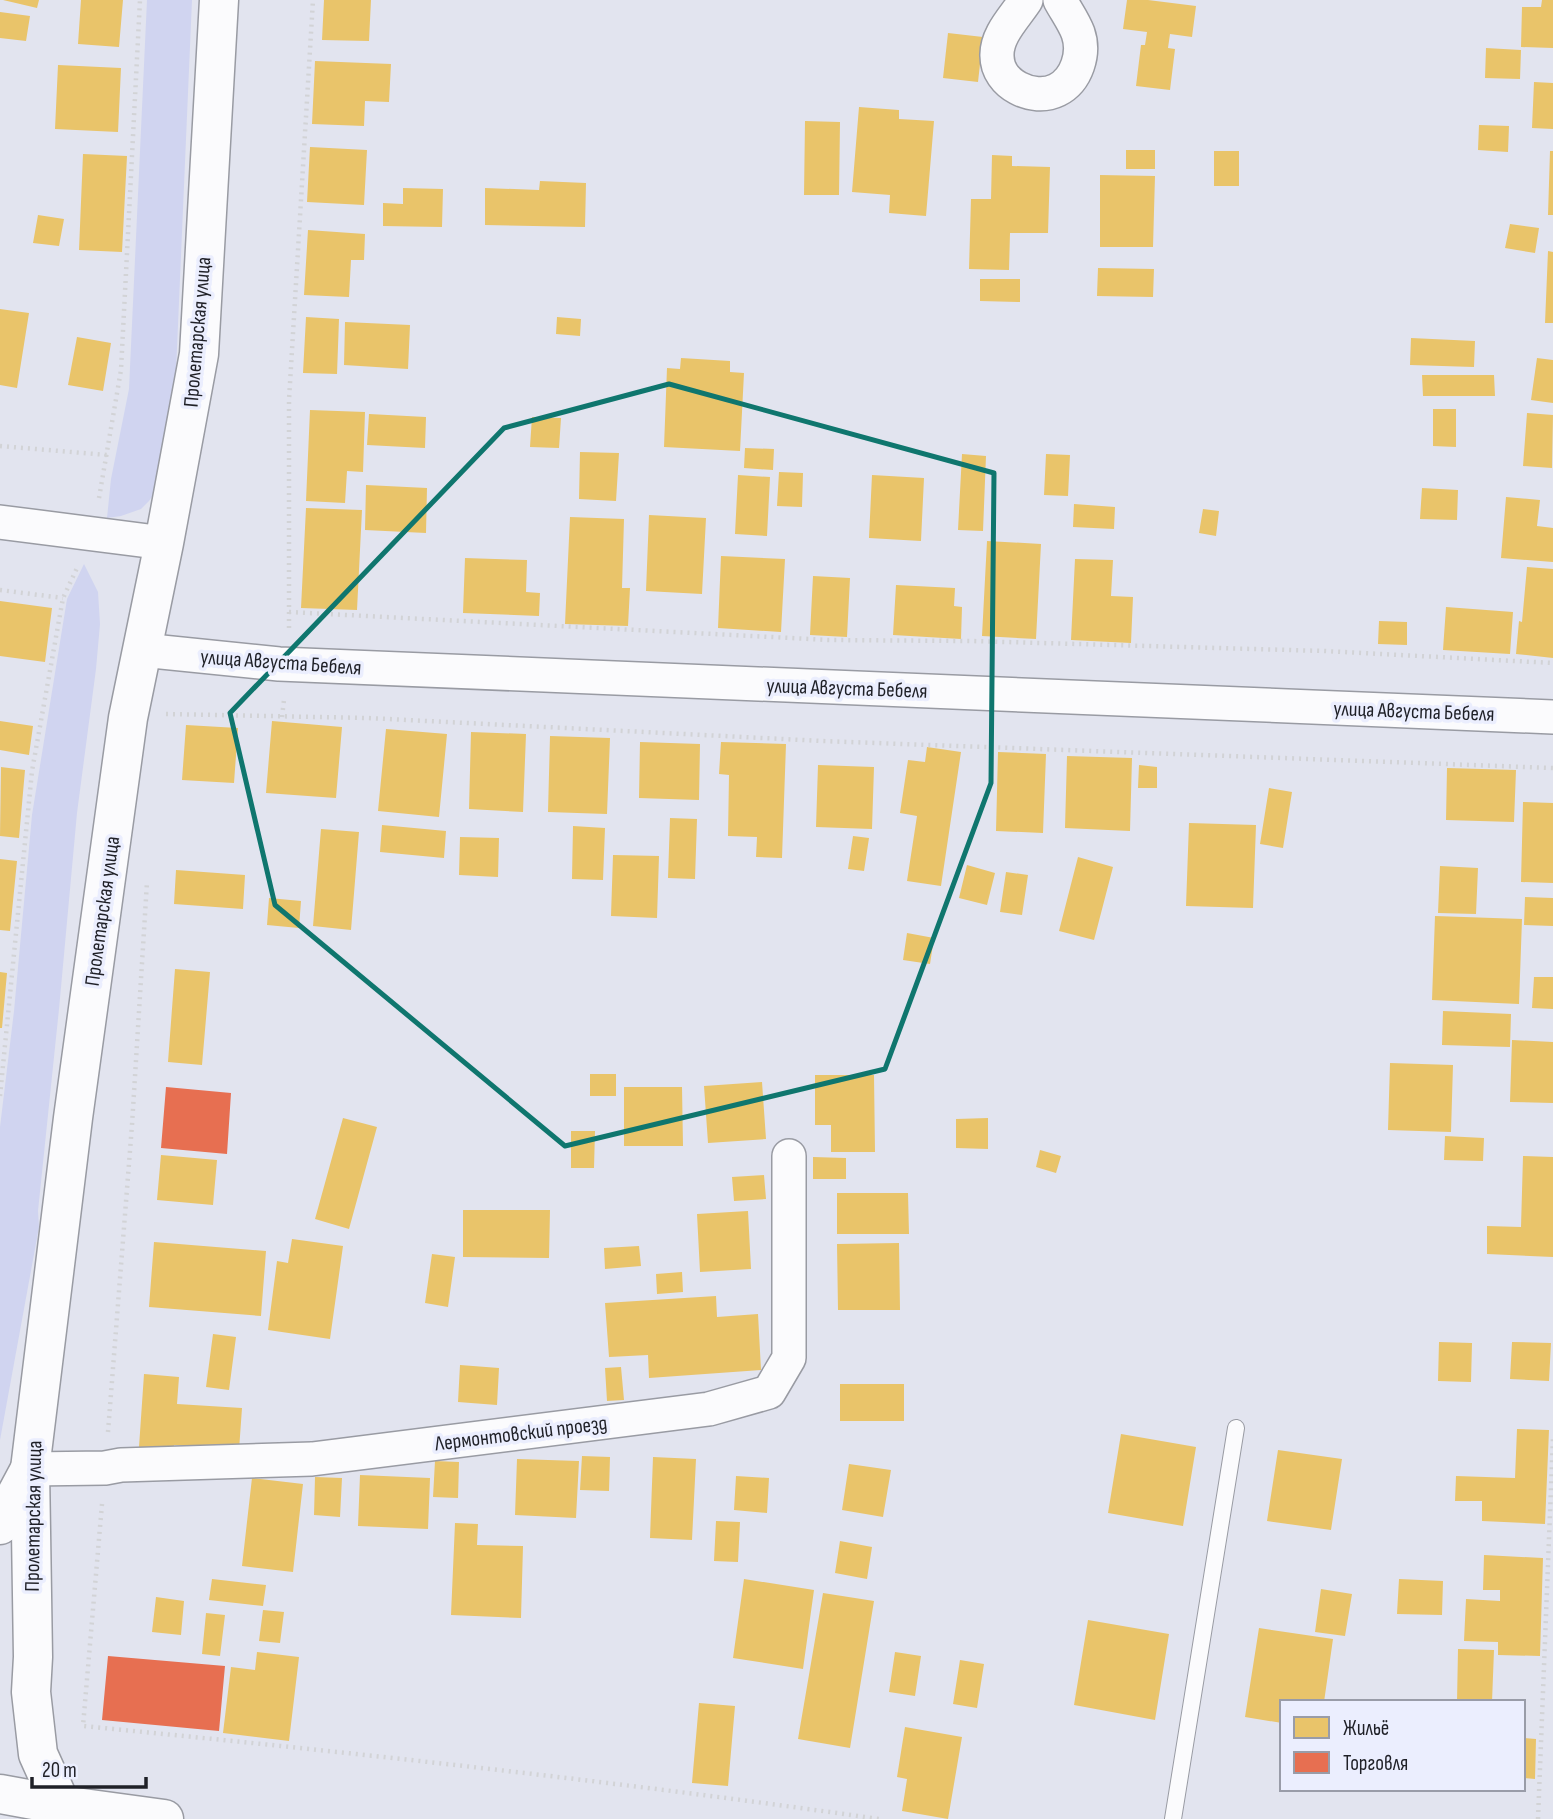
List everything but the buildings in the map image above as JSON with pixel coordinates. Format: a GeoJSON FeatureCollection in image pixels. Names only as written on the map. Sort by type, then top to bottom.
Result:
{"type":"FeatureCollection","features":[{"type":"Feature","properties":{"kind":"main road","name":"Пролетарская улица"},"geometry":{"type":"LineString","coordinates":[[65,1812],[38,1754],[31,1692],[33,1657],[30,1469],[75,1105],[128,718],[199,354],[219,0]]}},
{"type":"Feature","properties":{"kind":"main road"},"geometry":{"type":"LineString","coordinates":[[0,1525],[30,1469]]}},
{"type":"Feature","properties":{"kind":"main road"},"geometry":{"type":"LineString","coordinates":[[0,1794],[65,1812],[164,1819]]}},
{"type":"Feature","properties":{"kind":"street"},"geometry":{"type":"LineString","coordinates":[[1026,0],[1001,36],[996,56],[1001,74],[1010,84],[1022,90],[1040,93],[1057,90],[1072,77],[1080,58],[1079,35],[1060,0]]}},
{"type":"Feature","properties":{"kind":"street"},"geometry":{"type":"LineString","coordinates":[[0,522],[164,543]]}},
{"type":"Feature","properties":{"kind":"street","name":"улица Августа Бебеля"},"geometry":{"type":"LineString","coordinates":[[142,650],[287,665],[1553,717]]}},
{"type":"Feature","properties":{"kind":"street","name":"Лермонтовский проезд"},"geometry":{"type":"LineString","coordinates":[[30,1469],[312,1459],[709,1409],[769,1392],[789,1358],[789,1156]]}},
{"type":"Feature","properties":{"kind":"lane"},"geometry":{"type":"LineString","coordinates":[[1172,1819],[1236,1428]]}},
{"type":"Feature","properties":{"kind":"path"},"geometry":{"type":"LineString","coordinates":[[282,717],[289,612],[289,400],[313,0]]}},
{"type":"Feature","properties":{"kind":"path"},"geometry":{"type":"LineString","coordinates":[[0,446],[107,455]]}},
{"type":"Feature","properties":{"kind":"path"},"geometry":{"type":"LineString","coordinates":[[0,590],[63,598]]}},
{"type":"Feature","properties":{"kind":"path"},"geometry":{"type":"LineString","coordinates":[[289,612],[829,640],[1311,650],[1553,663]]}},
{"type":"Feature","properties":{"kind":"path"},"geometry":{"type":"LineString","coordinates":[[158,714],[368,718],[822,741],[1553,768]]}},
{"type":"Feature","properties":{"kind":"path"},"geometry":{"type":"LineString","coordinates":[[148,878],[132,1125],[83,1726],[394,1757],[726,1797],[879,1819]]}},
{"type":"Feature","properties":{"kind":"path"},"geometry":{"type":"LineString","coordinates":[[1538,1819],[1553,1437]]}},
{"type":"Feature","properties":{"kind":"highlighted area"},"geometry":{"type":"Polygon","coordinates":[[[669,384],[994,473],[991,783],[885,1069],[565,1146],[275,905],[230,713],[504,428],[669,384]]]}},
{"type":"Feature","properties":{"kind":"shaded area"},"geometry":{"type":"Polygon","coordinates":[[[147,0],[192,0],[175,395],[162,481],[141,509],[107,518],[111,479],[129,389],[147,0]]]}},
{"type":"Feature","properties":{"kind":"shaded area"},"geometry":{"type":"Polygon","coordinates":[[[84,564],[98,592],[100,624],[96,669],[77,813],[38,1211],[39,1227],[0,1440],[0,1127],[32,815],[67,599],[84,564]]]}}]}
